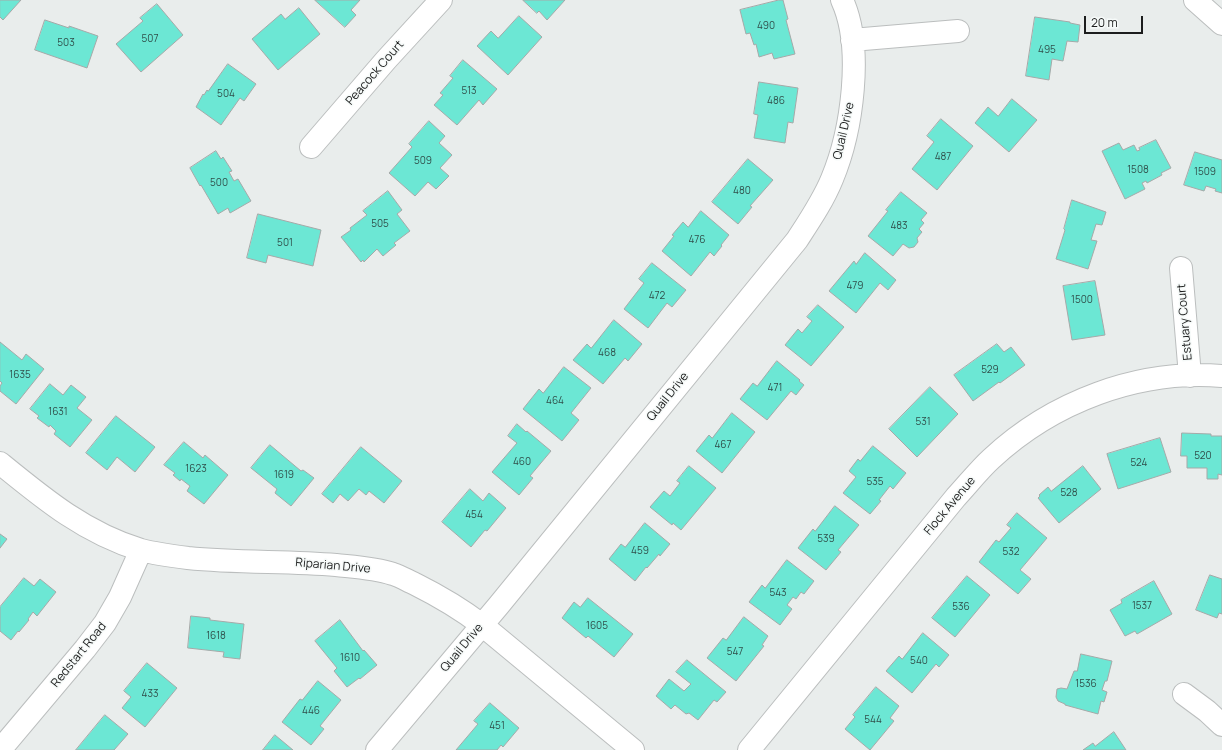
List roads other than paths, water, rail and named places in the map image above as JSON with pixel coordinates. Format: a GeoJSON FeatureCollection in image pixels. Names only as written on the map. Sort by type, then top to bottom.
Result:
{"type":"FeatureCollection","features":[{"type":"Feature","properties":{"kind":"street","name":"Peacock Court"},"geometry":{"type":"LineString","coordinates":[[311,147],[386,60],[441,0]]}},
{"type":"Feature","properties":{"kind":"street","name":"Quail Drive"},"geometry":{"type":"LineString","coordinates":[[377,750],[482,625],[797,240],[817,209],[832,178],[844,143],[853,95],[854,63],[852,40],[846,9],[842,0]]}},
{"type":"Feature","properties":{"kind":"street"},"geometry":{"type":"LineString","coordinates":[[1195,0],[1222,24]]}},
{"type":"Feature","properties":{"kind":"street"},"geometry":{"type":"LineString","coordinates":[[852,40],[958,31]]}},
{"type":"Feature","properties":{"kind":"street","name":"Estuary Court"},"geometry":{"type":"LineString","coordinates":[[1181,268],[1190,376]]}},
{"type":"Feature","properties":{"kind":"street","name":"Flock Avenue"},"geometry":{"type":"LineString","coordinates":[[749,750],[956,497],[991,459],[1028,430],[1068,406],[1107,390],[1168,377],[1207,375],[1222,376]]}},
{"type":"Feature","properties":{"kind":"street","name":"Riparian Drive"},"geometry":{"type":"LineString","coordinates":[[0,463],[47,501],[82,524],[114,540],[141,550],[165,556],[208,560],[304,562],[371,569],[394,574],[460,609],[482,625],[633,750]]}},
{"type":"Feature","properties":{"kind":"street","name":"Redstart Road"},"geometry":{"type":"LineString","coordinates":[[0,750],[105,623],[120,597],[141,550]]}},
{"type":"Feature","properties":{"kind":"street"},"geometry":{"type":"LineString","coordinates":[[1184,694],[1207,711],[1222,725]]}}]}
